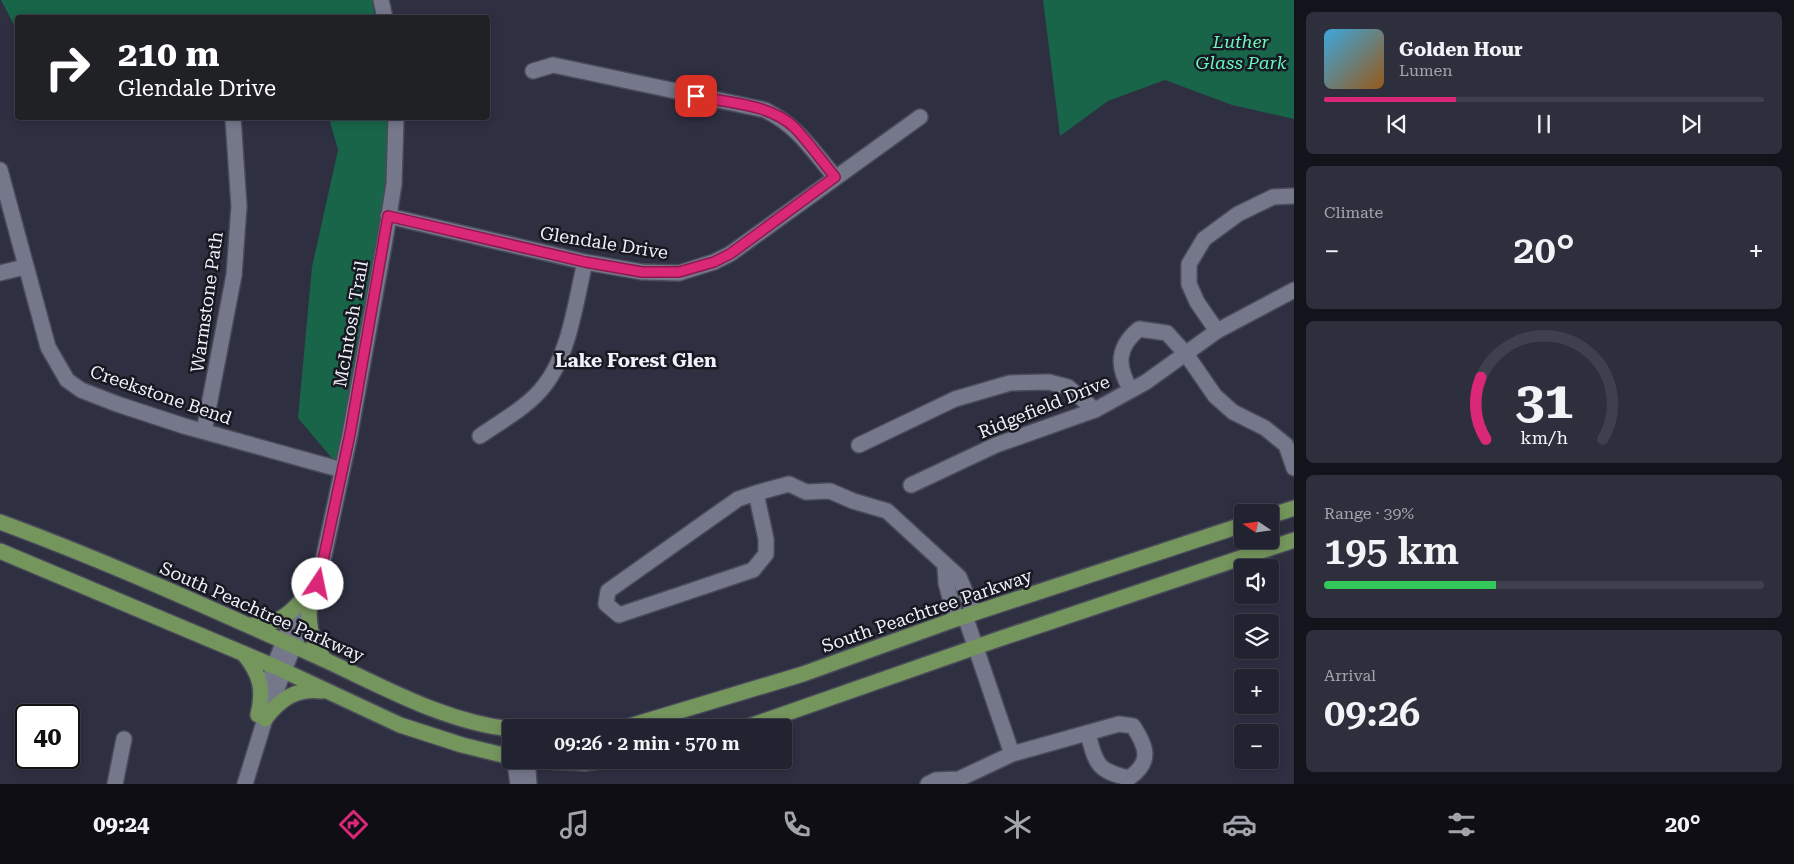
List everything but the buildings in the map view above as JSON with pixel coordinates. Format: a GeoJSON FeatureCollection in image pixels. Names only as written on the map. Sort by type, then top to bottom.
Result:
{"type":"FeatureCollection","features":[{"type":"Feature","properties":{"kind":"main road"},"geometry":{"type":"LineString","coordinates":[[1279,513],[1294,508]]}},
{"type":"Feature","properties":{"kind":"main road","name":"South Peachtree Parkway"},"geometry":{"type":"LineString","coordinates":[[0,522],[246,624],[440,712],[502,728]]}},
{"type":"Feature","properties":{"kind":"main road","name":"South Peachtree Parkway"},"geometry":{"type":"LineString","coordinates":[[653,719],[803,674],[965,616],[1234,528]]}},
{"type":"Feature","properties":{"kind":"main road"},"geometry":{"type":"LineString","coordinates":[[770,719],[1294,540]]}},
{"type":"Feature","properties":{"kind":"main road"},"geometry":{"type":"LineString","coordinates":[[0,551],[244,653],[400,725],[462,745],[502,755]]}},
{"type":"Feature","properties":{"kind":"main road"},"geometry":{"type":"LineString","coordinates":[[246,624],[262,625],[277,621],[305,605],[314,644],[324,660]]}},
{"type":"Feature","properties":{"kind":"main road"},"geometry":{"type":"LineString","coordinates":[[244,653],[254,666],[260,682],[262,717]]}},
{"type":"Feature","properties":{"kind":"main road"},"geometry":{"type":"LineString","coordinates":[[262,717],[291,694],[309,689],[327,691]]}},
{"type":"Feature","properties":{"kind":"street"},"geometry":{"type":"LineString","coordinates":[[382,0],[384,15]]}},
{"type":"Feature","properties":{"kind":"street"},"geometry":{"type":"LineString","coordinates":[[532,71],[553,65],[765,110],[794,127],[835,177]]}},
{"type":"Feature","properties":{"kind":"street","name":"Glendale Drive"},"geometry":{"type":"LineString","coordinates":[[388,216],[585,262],[661,274],[697,269],[730,254],[920,117]]}},
{"type":"Feature","properties":{"kind":"street","name":"Warmstone Path"},"geometry":{"type":"LineString","coordinates":[[204,432],[234,275],[239,206],[234,120]]}},
{"type":"Feature","properties":{"kind":"street","name":"McIntosh Trail"},"geometry":{"type":"LineString","coordinates":[[245,784],[262,717],[305,605],[318,584],[342,470],[394,184],[396,120]]}},
{"type":"Feature","properties":{"kind":"street","name":"Creekstone Bend"},"geometry":{"type":"LineString","coordinates":[[0,170],[48,347],[67,380],[81,390],[117,404],[204,432],[342,470]]}},
{"type":"Feature","properties":{"kind":"street"},"geometry":{"type":"LineString","coordinates":[[1217,331],[1197,302],[1189,284],[1189,264],[1204,238],[1238,214],[1273,197],[1294,196]]}},
{"type":"Feature","properties":{"kind":"street"},"geometry":{"type":"LineString","coordinates":[[480,436],[529,402],[544,387],[554,372],[562,356],[585,262]]}},
{"type":"Feature","properties":{"kind":"street"},"geometry":{"type":"LineString","coordinates":[[0,273],[25,267]]}},
{"type":"Feature","properties":{"kind":"street","name":"Ridgefield Drive"},"geometry":{"type":"LineString","coordinates":[[911,485],[996,445],[1095,410],[1131,390],[1217,331],[1294,290]]}},
{"type":"Feature","properties":{"kind":"street"},"geometry":{"type":"LineString","coordinates":[[1131,390],[1123,378],[1120,362],[1128,338],[1139,329],[1167,333],[1186,354],[1215,396],[1234,412],[1265,428],[1286,445],[1294,468]]}},
{"type":"Feature","properties":{"kind":"street"},"geometry":{"type":"LineString","coordinates":[[859,445],[955,399],[1010,383],[1050,382],[1068,387],[1095,410]]}},
{"type":"Feature","properties":{"kind":"street"},"geometry":{"type":"LineString","coordinates":[[756,492],[766,539],[766,554],[753,570],[619,615],[606,604],[608,591],[738,499],[756,492],[789,484],[806,492],[830,491],[853,502],[887,510],[959,577],[965,616],[1012,754]]}},
{"type":"Feature","properties":{"kind":"street"},"geometry":{"type":"LineString","coordinates":[[928,784],[936,780],[958,781],[1012,754],[1088,734]]}},
{"type":"Feature","properties":{"kind":"street"},"geometry":{"type":"LineString","coordinates":[[115,784],[124,739]]}},
{"type":"Feature","properties":{"kind":"street"},"geometry":{"type":"LineString","coordinates":[[516,769],[518,784]]}},
{"type":"Feature","properties":{"kind":"street"},"geometry":{"type":"LineString","coordinates":[[527,769],[529,784]]}},
{"type":"Feature","properties":{"kind":"green space"},"geometry":{"type":"Polygon","coordinates":[[[1,0],[372,0],[375,15],[15,15],[15,27],[1,0]]]}},
{"type":"Feature","properties":{"kind":"green space","name":"Luther Glass Park"},"geometry":{"type":"Polygon","coordinates":[[[1043,0],[1294,0],[1294,119],[1232,105],[1165,80],[1108,101],[1060,136],[1043,0]]]}},
{"type":"Feature","properties":{"kind":"green space"},"geometry":{"type":"Polygon","coordinates":[[[330,120],[393,120],[397,137],[342,470],[298,418],[312,267],[338,150],[330,120]]]}},
{"type":"Feature","properties":{"kind":"district","name":"Lake Forest Glen"},"geometry":{"type":"Point","coordinates":[636,360]}},
{"type":"Feature","properties":{"kind":"route"},"geometry":{"type":"LineString","coordinates":[[318,584],[350,434],[388,216],[585,262],[642,272],[661,274],[697,269],[730,254],[835,177],[794,127],[780,117],[765,110],[696,96]]}}]}
